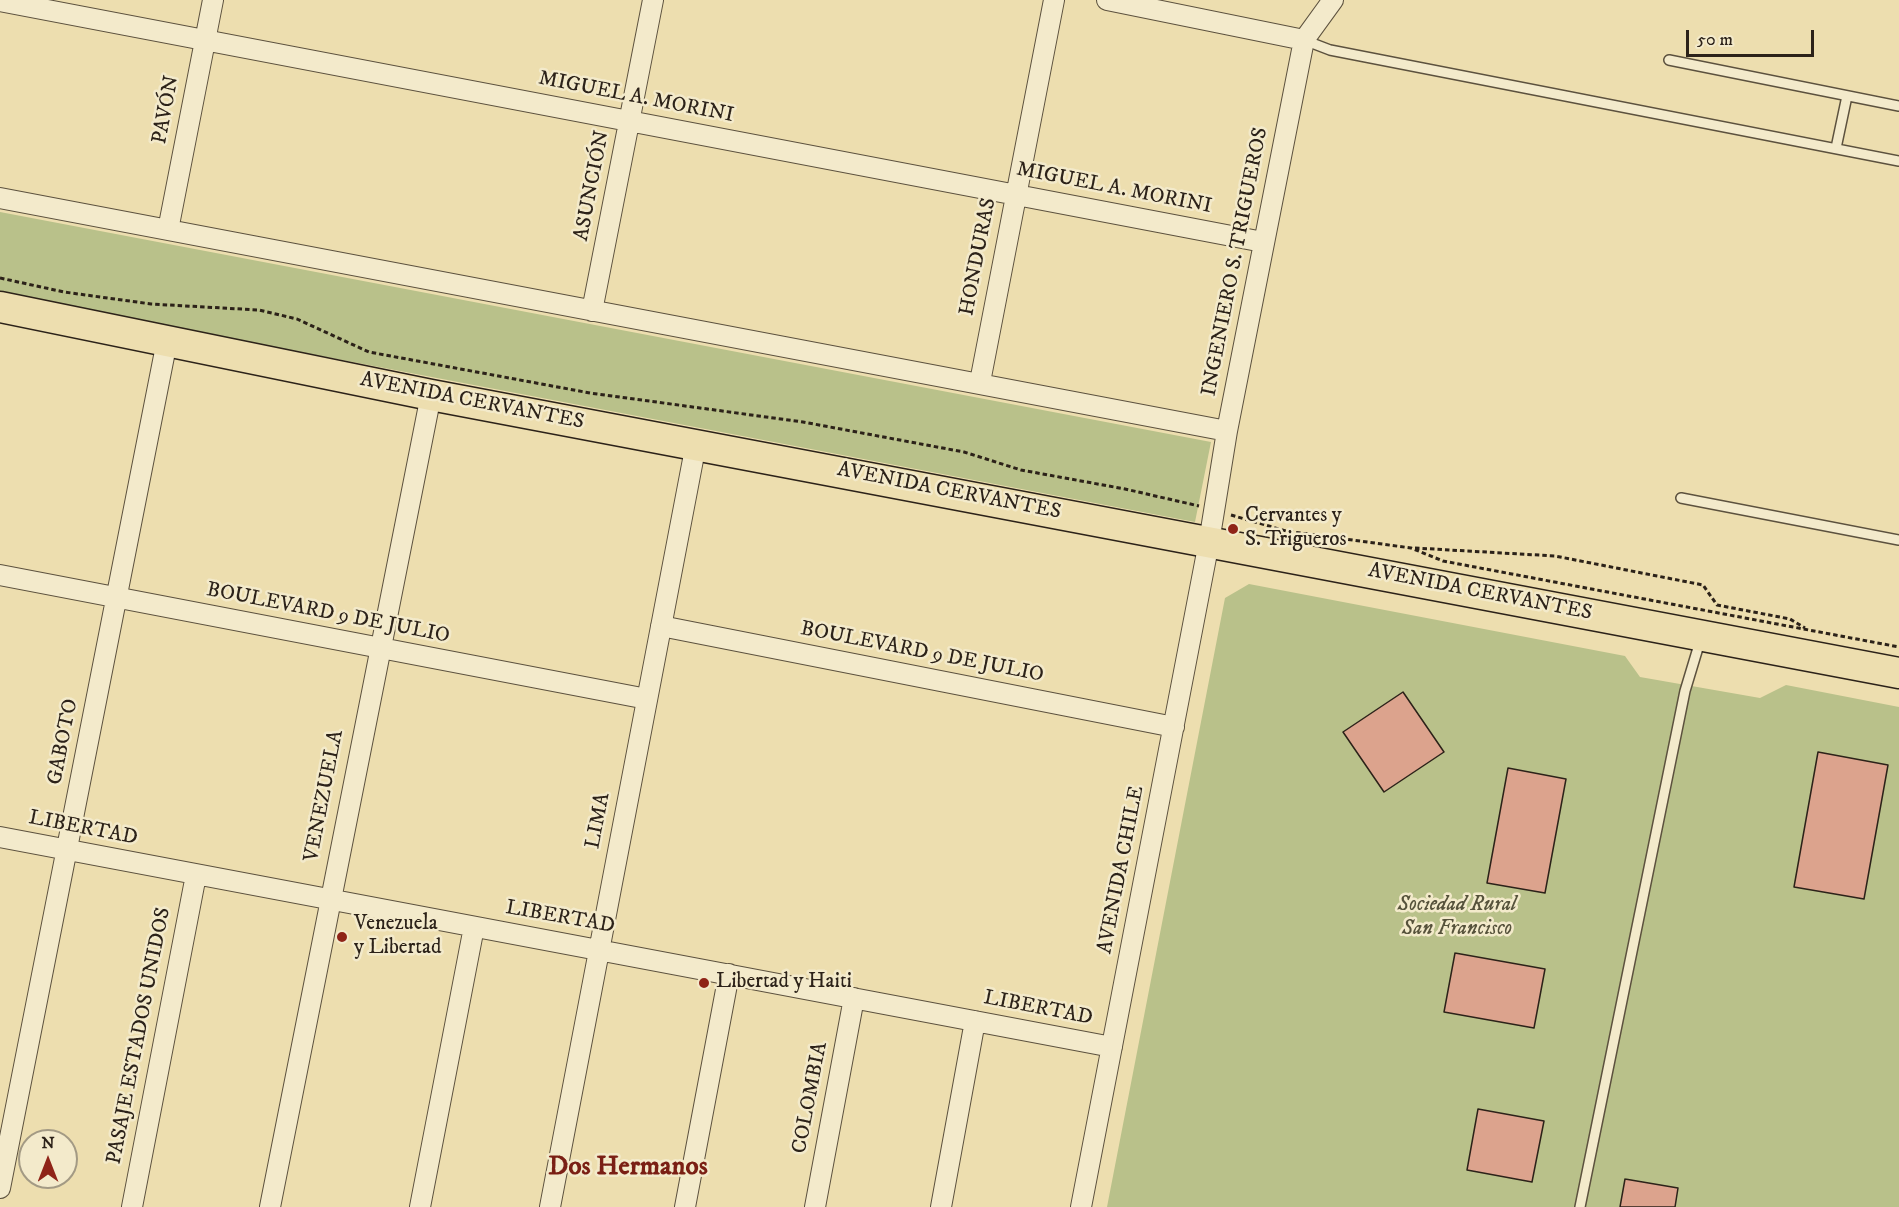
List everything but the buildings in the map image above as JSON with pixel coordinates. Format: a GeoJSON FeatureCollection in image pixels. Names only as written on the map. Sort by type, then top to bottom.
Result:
{"type":"FeatureCollection","features":[{"type":"Feature","properties":{"kind":"main road","name":"AVENIDA CERVANTES"},"geometry":{"type":"LineString","coordinates":[[0,307],[431,395],[1899,673]]}},
{"type":"Feature","properties":{"kind":"street","name":"PAVÓN"},"geometry":{"type":"LineString","coordinates":[[168,230],[213,0]]}},
{"type":"Feature","properties":{"kind":"street","name":"ASUNCIÓN"},"geometry":{"type":"LineString","coordinates":[[592,310],[653,0]]}},
{"type":"Feature","properties":{"kind":"street","name":"HONDURAS"},"geometry":{"type":"LineString","coordinates":[[980,382],[1054,0]]}},
{"type":"Feature","properties":{"kind":"street"},"geometry":{"type":"LineString","coordinates":[[1107,0],[1304,40]]}},
{"type":"Feature","properties":{"kind":"street","name":"INGENIERO S. TRIGUEROS"},"geometry":{"type":"LineString","coordinates":[[1209,542],[1227,431],[1304,40],[1332,0]]}},
{"type":"Feature","properties":{"kind":"street","name":"MIGUEL A. MORINI"},"geometry":{"type":"LineString","coordinates":[[0,1],[1263,242]]}},
{"type":"Feature","properties":{"kind":"street"},"geometry":{"type":"LineString","coordinates":[[0,198],[980,382],[1227,431]]}},
{"type":"Feature","properties":{"kind":"street","name":"GABOTO"},"geometry":{"type":"LineString","coordinates":[[0,1188],[167,341]]}},
{"type":"Feature","properties":{"kind":"street","name":"VENEZUELA"},"geometry":{"type":"LineString","coordinates":[[270,1207],[431,395]]}},
{"type":"Feature","properties":{"kind":"street","name":"LIMA"},"geometry":{"type":"LineString","coordinates":[[550,1207],[696,444]]}},
{"type":"Feature","properties":{"kind":"street","name":"AVENIDA CHILE"},"geometry":{"type":"LineString","coordinates":[[1081,1207],[1209,542]]}},
{"type":"Feature","properties":{"kind":"street","name":"BOULEVARD 9 DE JULIO"},"geometry":{"type":"LineString","coordinates":[[0,575],[647,699]]}},
{"type":"Feature","properties":{"kind":"street","name":"BOULEVARD 9 DE JULIO"},"geometry":{"type":"LineString","coordinates":[[661,626],[1174,727]]}},
{"type":"Feature","properties":{"kind":"street","name":"LIBERTAD"},"geometry":{"type":"LineString","coordinates":[[0,837],[329,901],[1112,1047]]}},
{"type":"Feature","properties":{"kind":"street","name":"PASAJE ESTADOS UNIDOS"},"geometry":{"type":"LineString","coordinates":[[132,1207],[196,875]]}},
{"type":"Feature","properties":{"kind":"street"},"geometry":{"type":"LineString","coordinates":[[420,1207],[474,927]]}},
{"type":"Feature","properties":{"kind":"street"},"geometry":{"type":"LineString","coordinates":[[685,1207],[729,974]]}},
{"type":"Feature","properties":{"kind":"street","name":"COLOMBIA"},"geometry":{"type":"LineString","coordinates":[[815,1207],[854,998]]}},
{"type":"Feature","properties":{"kind":"street"},"geometry":{"type":"LineString","coordinates":[[941,1207],[975,1021]]}},
{"type":"Feature","properties":{"kind":"lane"},"geometry":{"type":"LineString","coordinates":[[1304,40],[1330,50],[1899,161]]}},
{"type":"Feature","properties":{"kind":"lane"},"geometry":{"type":"LineString","coordinates":[[1669,60],[1899,106]]}},
{"type":"Feature","properties":{"kind":"lane"},"geometry":{"type":"LineString","coordinates":[[1836,148],[1847,96]]}},
{"type":"Feature","properties":{"kind":"lane"},"geometry":{"type":"LineString","coordinates":[[1681,498],[1899,540]]}},
{"type":"Feature","properties":{"kind":"lane"},"geometry":{"type":"LineString","coordinates":[[1580,1207],[1685,691],[1702,636]]}},
{"type":"Feature","properties":{"kind":"path"},"geometry":{"type":"LineString","coordinates":[[0,278],[64,292],[151,304],[259,310],[297,319],[369,352],[590,393],[803,422],[906,441],[964,453],[1021,471],[1125,489],[1214,510],[1286,531],[1411,548],[1555,556],[1703,585],[1717,604],[1790,619],[1806,629]]}},
{"type":"Feature","properties":{"kind":"path"},"geometry":{"type":"LineString","coordinates":[[1411,548],[1443,561],[1899,647]]}},
{"type":"Feature","properties":{"kind":"green space"},"geometry":{"type":"Polygon","coordinates":[[[0,212],[1211,442],[1195,522],[0,295],[0,212]]]}},
{"type":"Feature","properties":{"kind":"green space","name":"Sociedad Rural San Francisco"},"geometry":{"type":"Polygon","coordinates":[[[1249,584],[1625,656],[1640,677],[1760,698],[1786,685],[1899,707],[1899,1207],[1107,1207],[1225,598],[1249,584]]]}},
{"type":"Feature","properties":{"kind":"place","name":"Cervantes y S. Trigueros"},"geometry":{"type":"Point","coordinates":[1233,529]}},
{"type":"Feature","properties":{"kind":"place","name":"Venezuela y Libertad"},"geometry":{"type":"Point","coordinates":[342,937]}},
{"type":"Feature","properties":{"kind":"place","name":"Libertad y Haiti"},"geometry":{"type":"Point","coordinates":[704,983]}},
{"type":"Feature","properties":{"kind":"district","name":"Dos Hermanos"},"geometry":{"type":"Point","coordinates":[628,1168]}}]}
